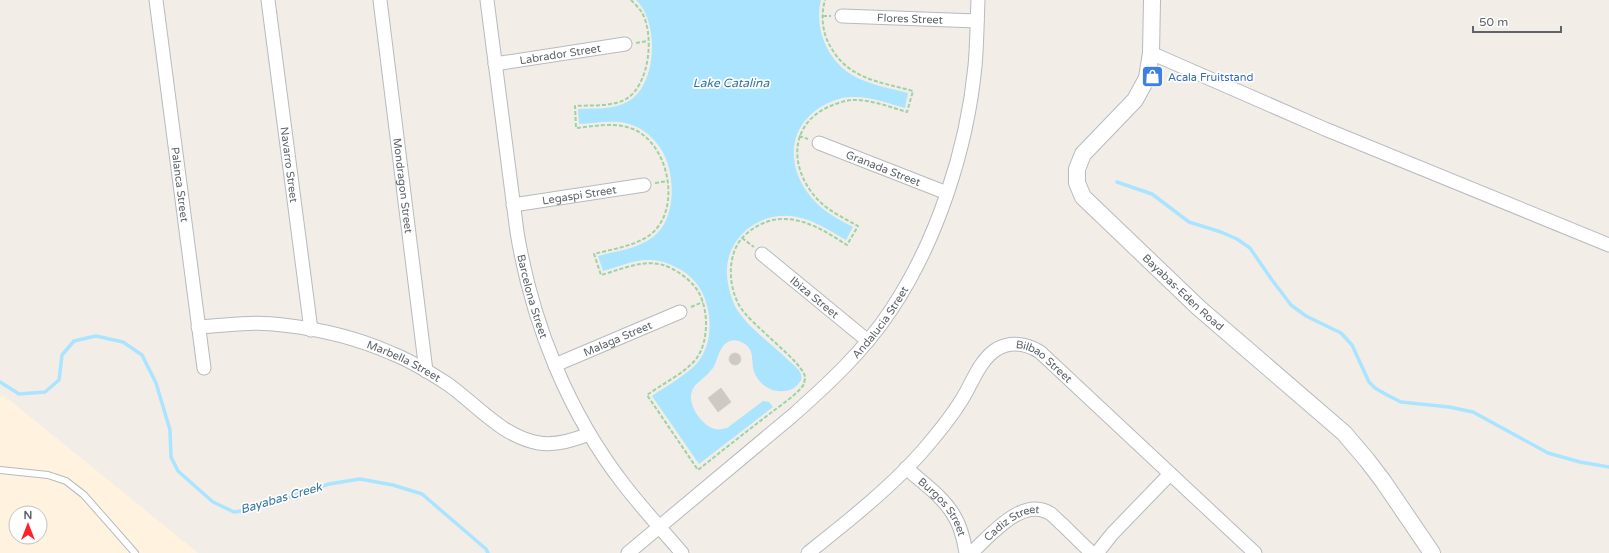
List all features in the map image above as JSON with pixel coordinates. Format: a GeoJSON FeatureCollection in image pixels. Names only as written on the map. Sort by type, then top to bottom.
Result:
{"type":"FeatureCollection","features":[{"type":"Feature","properties":{"kind":"street","name":"Palanca Street"},"geometry":{"type":"LineString","coordinates":[[156,0],[204,368]]}},
{"type":"Feature","properties":{"kind":"street","name":"Navarro Street"},"geometry":{"type":"LineString","coordinates":[[268,0],[311,330]]}},
{"type":"Feature","properties":{"kind":"street","name":"Mondragon Street"},"geometry":{"type":"LineString","coordinates":[[380,0],[426,371]]}},
{"type":"Feature","properties":{"kind":"street","name":"Barcelona Street"},"geometry":{"type":"LineString","coordinates":[[487,0],[513,205],[522,261],[529,290],[541,327],[555,365],[572,403],[589,434],[624,486],[682,553]]}},
{"type":"Feature","properties":{"kind":"street","name":"Andalucia Street"},"geometry":{"type":"LineString","coordinates":[[628,553],[792,416],[844,368],[868,341],[891,311],[914,273],[947,193],[960,153],[975,66],[978,0]]}},
{"type":"Feature","properties":{"kind":"street","name":"Bayabas-Eden Road"},"geometry":{"type":"LineString","coordinates":[[1152,0],[1151,53],[1147,78],[1135,100],[1083,154],[1077,169],[1077,183],[1083,197],[1199,308],[1344,433],[1379,475],[1432,553]]}},
{"type":"Feature","properties":{"kind":"street","name":"Flores Street"},"geometry":{"type":"LineString","coordinates":[[842,16],[977,21]]}},
{"type":"Feature","properties":{"kind":"street","name":"Labrador Street"},"geometry":{"type":"LineString","coordinates":[[495,64],[625,44]]}},
{"type":"Feature","properties":{"kind":"street"},"geometry":{"type":"LineString","coordinates":[[1151,53],[1325,129],[1609,245]]}},
{"type":"Feature","properties":{"kind":"street","name":"Granada Street"},"geometry":{"type":"LineString","coordinates":[[819,143],[947,193]]}},
{"type":"Feature","properties":{"kind":"street","name":"Legaspi Street"},"geometry":{"type":"LineString","coordinates":[[513,205],[644,185]]}},
{"type":"Feature","properties":{"kind":"street","name":"Ibiza Street"},"geometry":{"type":"LineString","coordinates":[[762,254],[868,341]]}},
{"type":"Feature","properties":{"kind":"street","name":"Malaga Street"},"geometry":{"type":"LineString","coordinates":[[555,365],[680,312]]}},
{"type":"Feature","properties":{"kind":"street","name":"Marbella Street"},"geometry":{"type":"LineString","coordinates":[[198,327],[282,324],[331,333],[391,353],[426,371],[448,384],[503,428],[525,440],[541,444],[557,443],[573,440],[589,434]]}},
{"type":"Feature","properties":{"kind":"street","name":"Bilbao Street"},"geometry":{"type":"LineString","coordinates":[[808,553],[862,508],[906,468],[956,408],[981,366],[990,354],[998,348],[1019,344],[1030,346],[1040,352],[1170,474],[1248,551]]}},
{"type":"Feature","properties":{"kind":"street","name":"Burgos Street"},"geometry":{"type":"LineString","coordinates":[[906,468],[946,504],[960,527],[966,553]]}},
{"type":"Feature","properties":{"kind":"street"},"geometry":{"type":"LineString","coordinates":[[1097,553],[1112,534],[1170,474]]}},
{"type":"Feature","properties":{"kind":"street","name":"Cadiz Street"},"geometry":{"type":"LineString","coordinates":[[971,553],[1012,517],[1020,512],[1030,510],[1040,510],[1051,514],[1092,553]]}},
{"type":"Feature","properties":{"kind":"lane"},"geometry":{"type":"LineString","coordinates":[[0,470],[48,475],[66,481],[84,495],[135,553]]}},
{"type":"Feature","properties":{"kind":"path"},"geometry":{"type":"LineString","coordinates":[[631,0],[642,12],[646,25],[648,55],[644,73],[634,93],[626,99],[610,104],[575,106],[576,128],[612,125],[624,126],[635,130],[647,139],[658,152],[665,165],[668,181],[668,199],[665,213],[659,225],[652,234],[633,243],[594,254],[600,275],[638,264],[650,263],[663,265],[688,280],[696,288],[703,302],[705,315],[704,340],[697,358],[690,365],[647,395],[698,470],[782,404],[804,384],[805,377],[800,366],[754,324],[739,305],[733,290],[731,275],[734,254],[742,238],[751,230],[770,221],[795,220],[824,232],[847,245],[858,226],[835,213],[820,202],[813,194],[798,165],[796,150],[799,136],[809,121],[821,110],[836,103],[850,100],[864,101],[907,112],[913,90],[869,79],[855,73],[844,65],[833,52],[823,28],[825,0]]}},
{"type":"Feature","properties":{"kind":"shaded area"},"geometry":{"type":"Polygon","coordinates":[[[0,394],[12,402],[198,553],[0,553],[0,394]]]}},
{"type":"Feature","properties":{"kind":"water","name":"Lake Catalina"},"geometry":{"type":"Polygon","coordinates":[[[636,0],[821,0],[819,21],[824,42],[829,52],[843,69],[872,84],[908,93],[905,108],[878,100],[858,97],[848,97],[833,101],[815,111],[805,121],[798,133],[794,145],[794,158],[802,185],[815,202],[830,214],[853,227],[846,240],[822,226],[803,218],[783,216],[758,222],[747,229],[731,250],[727,276],[730,292],[736,308],[753,329],[797,368],[801,373],[801,381],[794,388],[786,391],[774,390],[764,386],[757,378],[753,368],[751,352],[748,347],[737,340],[726,343],[721,349],[713,368],[696,384],[693,389],[691,396],[693,408],[700,419],[715,429],[727,428],[763,401],[769,402],[773,407],[699,464],[652,396],[691,369],[705,351],[708,342],[710,323],[707,304],[703,295],[699,287],[690,276],[678,268],[664,262],[644,260],[603,271],[598,256],[641,244],[653,237],[661,229],[670,208],[672,195],[666,159],[659,146],[650,136],[644,131],[630,124],[608,122],[579,124],[578,109],[603,108],[622,105],[637,94],[644,83],[652,54],[652,38],[649,23],[644,10],[636,0]]]}},
{"type":"Feature","properties":{"kind":"building"},"geometry":{"type":"Polygon","coordinates":[[[733,353],[737,353],[741,359],[737,365],[733,365],[729,361],[729,357],[733,353]]]}},
{"type":"Feature","properties":{"kind":"building"},"geometry":{"type":"Polygon","coordinates":[[[721,388],[731,402],[718,412],[708,398],[721,388]]]}},
{"type":"Feature","properties":{"kind":"waterway"},"geometry":{"type":"LineString","coordinates":[[1117,182],[1152,194],[1189,222],[1221,232],[1237,239],[1250,248],[1291,305],[1306,316],[1341,333],[1352,345],[1369,382],[1375,388],[1387,395],[1401,402],[1449,407],[1473,412],[1548,453],[1580,462],[1609,467]]}},
{"type":"Feature","properties":{"kind":"waterway","name":"Bayabas Creek"},"geometry":{"type":"LineString","coordinates":[[0,382],[19,394],[45,392],[59,380],[62,355],[74,341],[96,336],[123,342],[142,355],[156,383],[170,430],[171,457],[178,471],[213,502],[234,512],[253,509],[329,484],[360,479],[393,485],[422,494],[486,549],[488,553]]}},
{"type":"Feature","properties":{"kind":"place","name":"Acala Fruitstand"},"geometry":{"type":"Point","coordinates":[1153,77]}}]}
